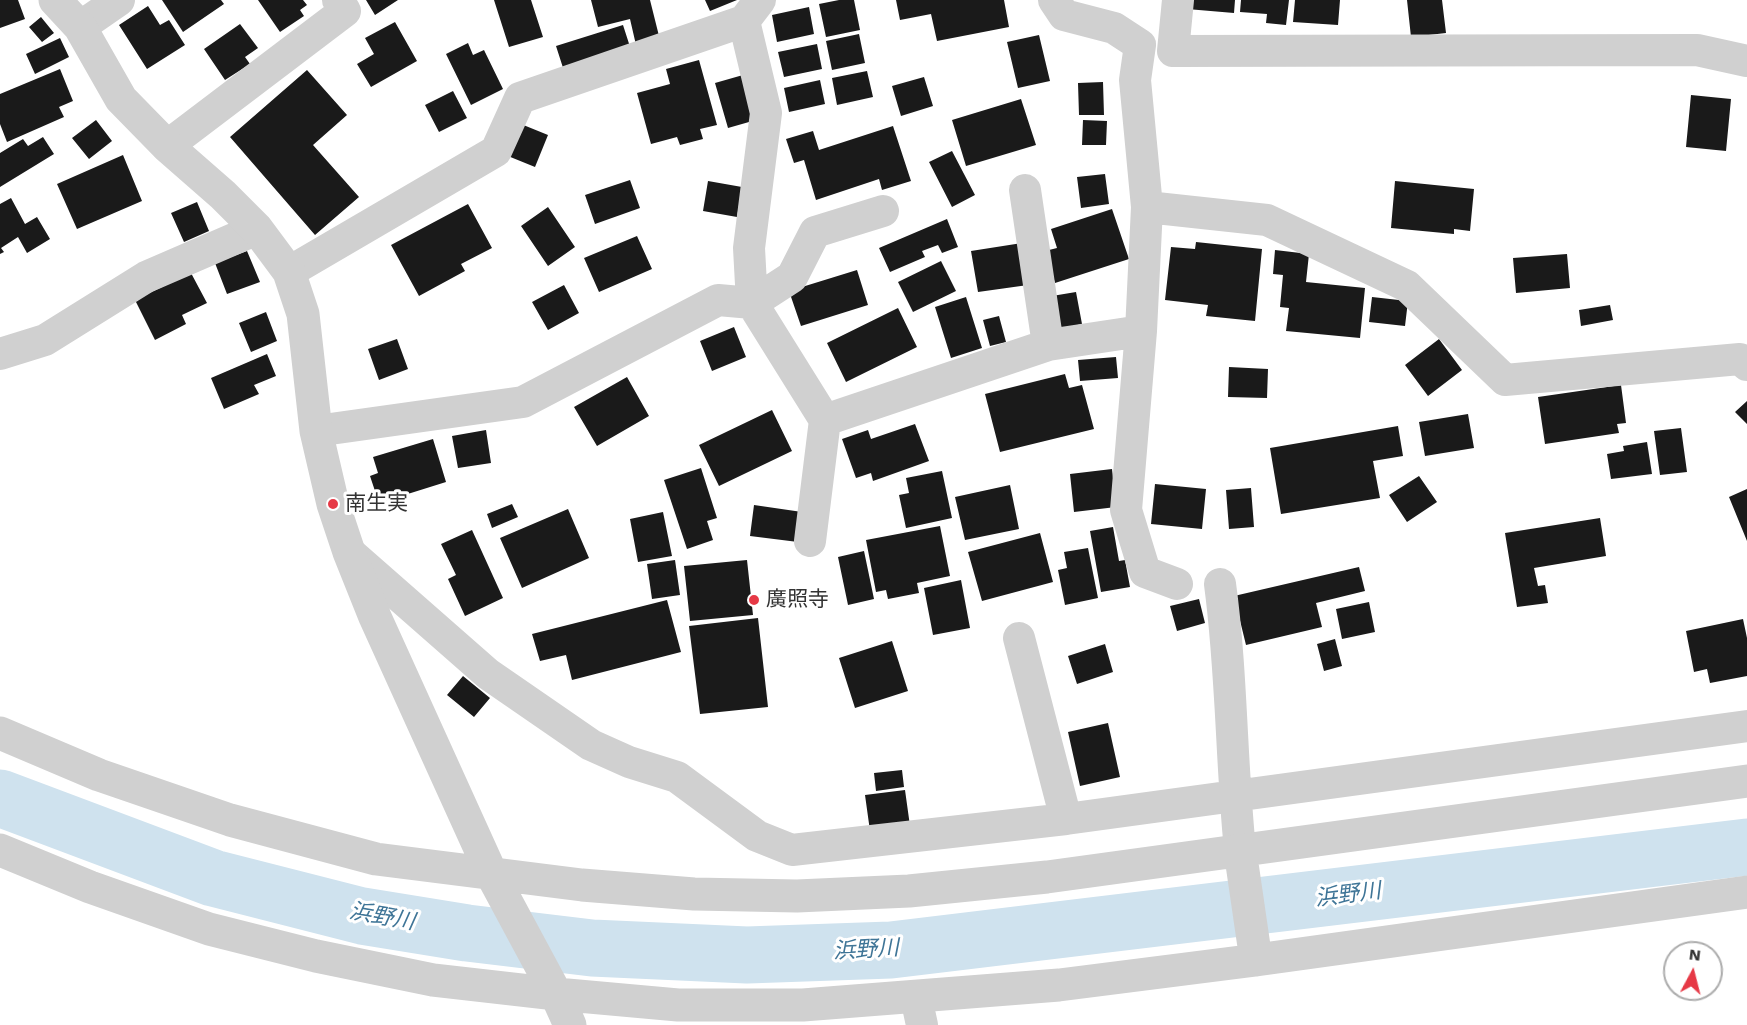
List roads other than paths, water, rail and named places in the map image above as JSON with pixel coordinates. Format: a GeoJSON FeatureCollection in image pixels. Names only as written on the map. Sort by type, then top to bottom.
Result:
{"type":"FeatureCollection","features":[{"type":"Feature","properties":{"kind":"street"},"geometry":{"type":"LineString","coordinates":[[55,0],[80,27],[122,99],[166,146],[223,195],[257,229],[289,272],[303,314],[316,431],[333,504],[349,552],[375,617],[492,875],[556,994],[570,1025]]}},
{"type":"Feature","properties":{"kind":"street"},"geometry":{"type":"LineString","coordinates":[[80,27],[119,0]]}},
{"type":"Feature","properties":{"kind":"street"},"geometry":{"type":"LineString","coordinates":[[166,146],[345,10],[338,0]]}},
{"type":"Feature","properties":{"kind":"street"},"geometry":{"type":"LineString","coordinates":[[1054,0],[1064,15],[1114,28],[1140,45],[1173,51],[1696,50],[1747,61]]}},
{"type":"Feature","properties":{"kind":"street"},"geometry":{"type":"LineString","coordinates":[[1173,51],[1178,0]]}},
{"type":"Feature","properties":{"kind":"street"},"geometry":{"type":"LineString","coordinates":[[289,272],[496,151],[520,98],[757,5],[766,113],[749,248],[752,303],[825,420],[810,541]]}},
{"type":"Feature","properties":{"kind":"street"},"geometry":{"type":"LineString","coordinates":[[1140,45],[1135,80],[1147,207],[1126,510],[1145,572],[1178,584]]}},
{"type":"Feature","properties":{"kind":"street"},"geometry":{"type":"LineString","coordinates":[[1025,190],[1048,345]]}},
{"type":"Feature","properties":{"kind":"street"},"geometry":{"type":"LineString","coordinates":[[1147,207],[1267,220],[1407,286],[1505,380],[1740,359],[1747,365]]}},
{"type":"Feature","properties":{"kind":"street"},"geometry":{"type":"LineString","coordinates":[[316,431],[523,402],[718,300],[752,303],[792,277],[814,232],[883,211]]}},
{"type":"Feature","properties":{"kind":"street"},"geometry":{"type":"LineString","coordinates":[[0,354],[45,340],[146,277],[257,229]]}},
{"type":"Feature","properties":{"kind":"street"},"geometry":{"type":"LineString","coordinates":[[825,420],[1048,345],[1140,331]]}},
{"type":"Feature","properties":{"kind":"street"},"geometry":{"type":"LineString","coordinates":[[349,552],[488,674],[591,745],[629,762],[677,777],[758,836],[792,850],[1066,819],[1747,726]]}},
{"type":"Feature","properties":{"kind":"street"},"geometry":{"type":"LineString","coordinates":[[1221,584],[1228,639],[1235,797],[1240,850],[1256,960]]}},
{"type":"Feature","properties":{"kind":"street"},"geometry":{"type":"LineString","coordinates":[[1019,638],[1066,819]]}},
{"type":"Feature","properties":{"kind":"street"},"geometry":{"type":"LineString","coordinates":[[0,734],[99,775],[230,820],[376,859],[582,885],[694,894],[797,896],[909,891],[1047,877],[1747,781]]}},
{"type":"Feature","properties":{"kind":"street"},"geometry":{"type":"LineString","coordinates":[[0,850],[90,887],[209,929],[316,956],[433,980],[678,1005],[803,1005],[919,1011],[1059,985],[1747,892]]}},
{"type":"Feature","properties":{"kind":"street"},"geometry":{"type":"LineString","coordinates":[[792,850],[797,896]]}},
{"type":"Feature","properties":{"kind":"waterway","name":"浜野川"},"geometry":{"type":"LineString","coordinates":[[0,798],[213,878],[362,916],[467,933],[592,948],[747,955],[891,950],[1747,847]]}},
{"type":"Feature","properties":{"kind":"place","name":"南生実"},"geometry":{"type":"Point","coordinates":[333,504]}},
{"type":"Feature","properties":{"kind":"place","name":"廣照寺"},"geometry":{"type":"Point","coordinates":[754,600]}}]}
